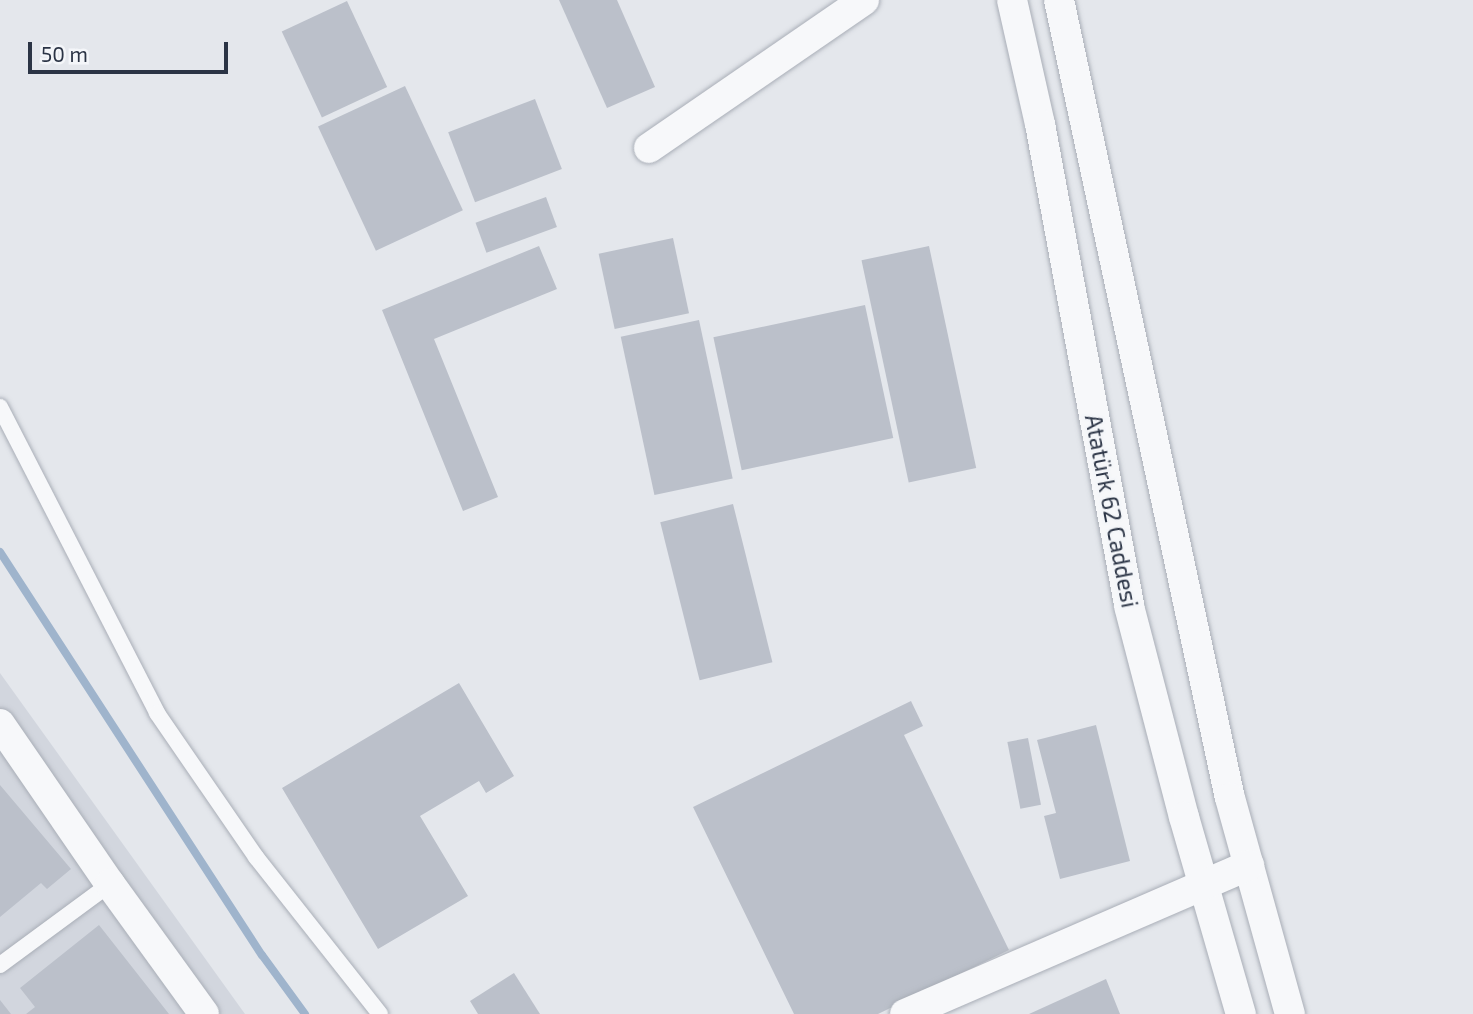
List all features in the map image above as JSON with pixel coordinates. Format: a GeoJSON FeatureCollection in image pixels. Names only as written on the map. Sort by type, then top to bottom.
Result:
{"type":"FeatureCollection","features":[{"type":"Feature","properties":{"kind":"street"},"geometry":{"type":"LineString","coordinates":[[649,148],[864,0]]}},
{"type":"Feature","properties":{"kind":"street","name":"Atatürk 62 Caddesi"},"geometry":{"type":"LineString","coordinates":[[1012,0],[1040,124],[1129,606],[1203,884],[1241,1014]]}},
{"type":"Feature","properties":{"kind":"street"},"geometry":{"type":"LineString","coordinates":[[1059,0],[1230,798],[1290,1014]]}},
{"type":"Feature","properties":{"kind":"street"},"geometry":{"type":"LineString","coordinates":[[0,724],[204,1014]]}},
{"type":"Feature","properties":{"kind":"street"},"geometry":{"type":"LineString","coordinates":[[905,1014],[1249,865]]}},
{"type":"Feature","properties":{"kind":"lane"},"geometry":{"type":"LineString","coordinates":[[0,407],[157,713],[256,857],[380,1014]]}},
{"type":"Feature","properties":{"kind":"lane"},"geometry":{"type":"LineString","coordinates":[[0,965],[110,884]]}},
{"type":"Feature","properties":{"kind":"shaded area"},"geometry":{"type":"Polygon","coordinates":[[[0,673],[245,1014],[0,1014],[0,673]]]}},
{"type":"Feature","properties":{"kind":"building"},"geometry":{"type":"Polygon","coordinates":[[[559,0],[617,0],[655,87],[607,108],[559,0]]]}},
{"type":"Feature","properties":{"kind":"building"},"geometry":{"type":"Polygon","coordinates":[[[347,1],[387,87],[322,118],[282,31],[347,1]]]}},
{"type":"Feature","properties":{"kind":"building"},"geometry":{"type":"Polygon","coordinates":[[[405,86],[463,210],[376,251],[318,127],[405,86]]]}},
{"type":"Feature","properties":{"kind":"building"},"geometry":{"type":"Polygon","coordinates":[[[535,99],[562,169],[475,202],[448,132],[535,99]]]}},
{"type":"Feature","properties":{"kind":"building"},"geometry":{"type":"Polygon","coordinates":[[[546,197],[557,227],[486,253],[476,223],[546,197]]]}},
{"type":"Feature","properties":{"kind":"building"},"geometry":{"type":"Polygon","coordinates":[[[673,238],[689,313],[615,329],[599,254],[673,238]]]}},
{"type":"Feature","properties":{"kind":"building"},"geometry":{"type":"Polygon","coordinates":[[[539,246],[557,289],[434,339],[498,497],[463,511],[382,310],[539,246]]]}},
{"type":"Feature","properties":{"kind":"building"},"geometry":{"type":"Polygon","coordinates":[[[929,246],[976,468],[909,482],[862,260],[929,246]]]}},
{"type":"Feature","properties":{"kind":"building"},"geometry":{"type":"Polygon","coordinates":[[[865,305],[893,438],[742,470],[713,337],[865,305]]]}},
{"type":"Feature","properties":{"kind":"building"},"geometry":{"type":"Polygon","coordinates":[[[699,320],[733,478],[654,495],[621,337],[699,320]]]}},
{"type":"Feature","properties":{"kind":"building"},"geometry":{"type":"Polygon","coordinates":[[[733,504],[772,662],[700,680],[660,522],[733,504]]]}},
{"type":"Feature","properties":{"kind":"building"},"geometry":{"type":"Polygon","coordinates":[[[459,683],[514,776],[486,793],[479,781],[420,816],[468,896],[378,949],[282,788],[459,683]]]}},
{"type":"Feature","properties":{"kind":"building"},"geometry":{"type":"Polygon","coordinates":[[[911,701],[923,726],[904,735],[1009,950],[878,1014],[794,1014],[693,807],[911,701]]]}},
{"type":"Feature","properties":{"kind":"building"},"geometry":{"type":"Polygon","coordinates":[[[1096,725],[1130,861],[1060,879],[1044,816],[1056,813],[1037,740],[1096,725]]]}},
{"type":"Feature","properties":{"kind":"building"},"geometry":{"type":"Polygon","coordinates":[[[1028,738],[1041,805],[1020,809],[1007,742],[1028,738]]]}},
{"type":"Feature","properties":{"kind":"building"},"geometry":{"type":"Polygon","coordinates":[[[0,785],[71,869],[47,889],[41,883],[0,917],[0,785]]]}},
{"type":"Feature","properties":{"kind":"building"},"geometry":{"type":"Polygon","coordinates":[[[99,925],[169,1014],[26,1014],[35,1007],[20,988],[99,925]]]}},
{"type":"Feature","properties":{"kind":"building"},"geometry":{"type":"Polygon","coordinates":[[[514,973],[540,1014],[478,1014],[470,1001],[514,973]]]}},
{"type":"Feature","properties":{"kind":"building"},"geometry":{"type":"Polygon","coordinates":[[[1106,979],[1120,1014],[1029,1014],[1106,979]]]}},
{"type":"Feature","properties":{"kind":"building"},"geometry":{"type":"Polygon","coordinates":[[[0,1000],[11,1014],[0,1014],[0,1000]]]}},
{"type":"Feature","properties":{"kind":"waterway"},"geometry":{"type":"LineString","coordinates":[[0,552],[262,955],[305,1014]]}}]}
